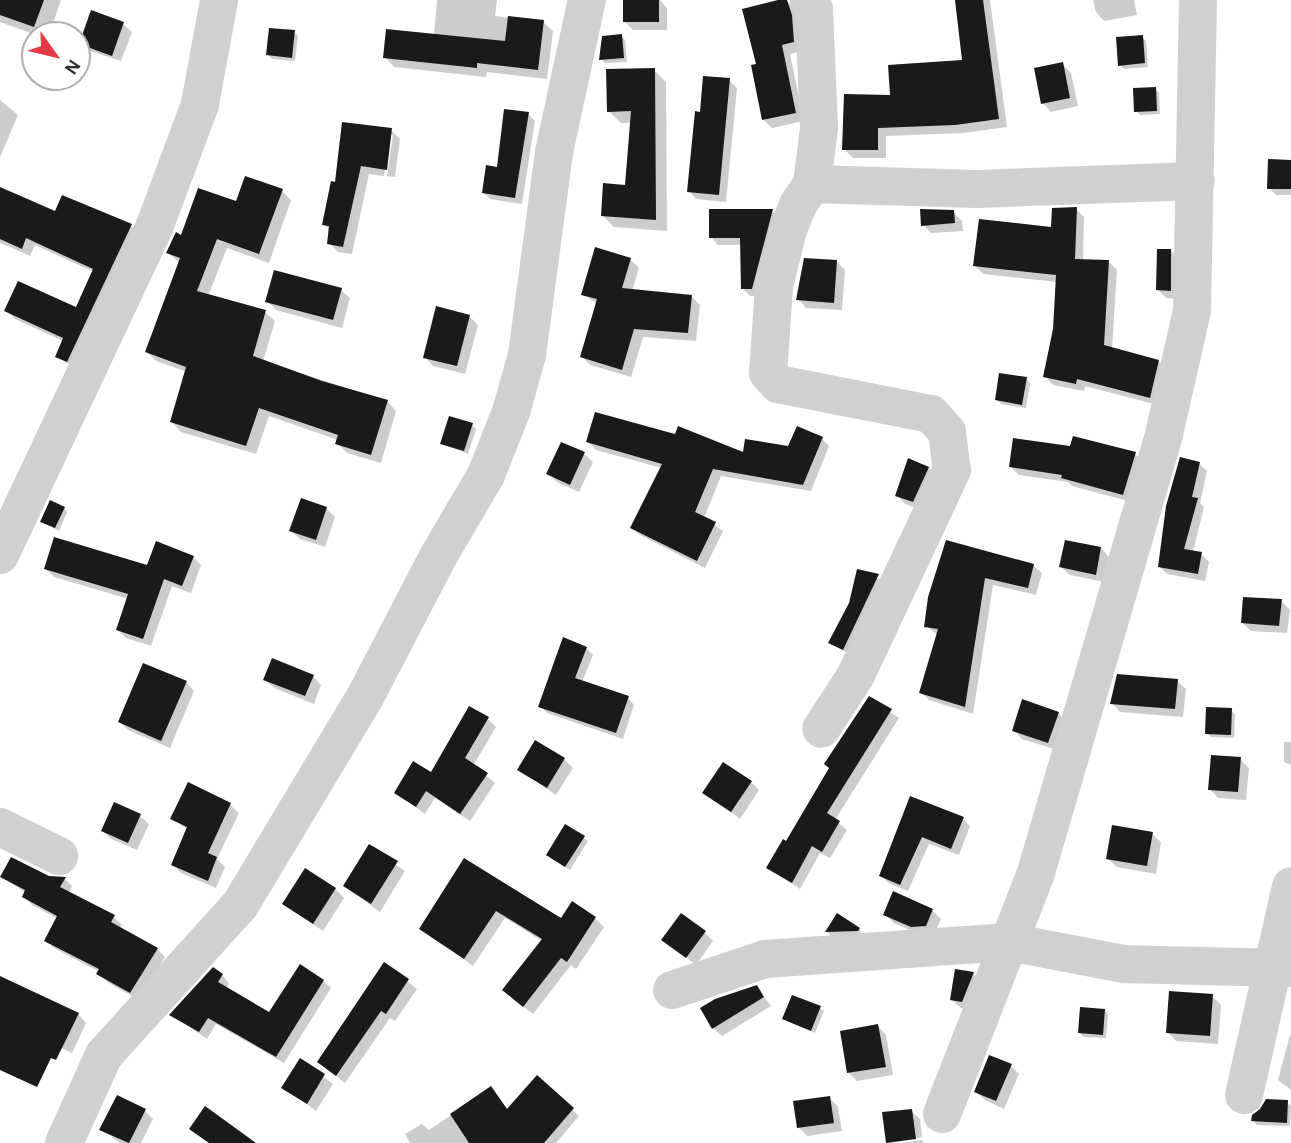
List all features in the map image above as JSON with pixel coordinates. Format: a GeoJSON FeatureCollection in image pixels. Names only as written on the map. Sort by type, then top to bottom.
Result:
{"type":"FeatureCollection","features":[{"type":"Feature","properties":{"kind":"street"},"geometry":{"type":"LineString","coordinates":[[0,555],[155,228],[200,104],[219,0]]}},
{"type":"Feature","properties":{"kind":"street"},"geometry":{"type":"LineString","coordinates":[[64,1143],[104,1055],[240,905],[364,699],[439,555],[486,475],[511,412],[527,355],[554,152],[587,0]]}},
{"type":"Feature","properties":{"kind":"street"},"geometry":{"type":"LineString","coordinates":[[809,0],[814,9],[819,128],[812,184],[788,230],[774,286],[768,373],[778,384],[931,414],[947,432],[953,470],[856,675],[821,729]]}},
{"type":"Feature","properties":{"kind":"street"},"geometry":{"type":"LineString","coordinates":[[942,1114],[1035,876],[1164,434],[1192,311],[1198,0]]}},
{"type":"Feature","properties":{"kind":"street"},"geometry":{"type":"LineString","coordinates":[[812,184],[977,189],[1196,181]]}},
{"type":"Feature","properties":{"kind":"street"},"geometry":{"type":"LineString","coordinates":[[0,827],[60,856]]}},
{"type":"Feature","properties":{"kind":"street"},"geometry":{"type":"LineString","coordinates":[[1244,1095],[1282,968],[1291,886]]}},
{"type":"Feature","properties":{"kind":"street"},"geometry":{"type":"LineString","coordinates":[[672,990],[765,959],[1009,942],[1123,964],[1282,968]]}},
{"type":"Feature","properties":{"kind":"building"},"geometry":{"type":"Polygon","coordinates":[[[0,0],[44,0],[36,21],[21,22],[0,15],[0,0]]]}},
{"type":"Feature","properties":{"kind":"building"},"geometry":{"type":"Polygon","coordinates":[[[623,0],[659,0],[659,22],[623,22],[623,0]]]}},
{"type":"Feature","properties":{"kind":"building"},"geometry":{"type":"Polygon","coordinates":[[[787,0],[792,15],[794,42],[782,45],[796,113],[762,120],[751,65],[756,64],[742,9],[787,0]]]}},
{"type":"Feature","properties":{"kind":"building"},"geometry":{"type":"Polygon","coordinates":[[[955,0],[983,0],[999,119],[955,125],[878,128],[878,150],[842,150],[844,94],[890,95],[888,65],[962,60],[955,0]]]}},
{"type":"Feature","properties":{"kind":"building"},"geometry":{"type":"Polygon","coordinates":[[[91,10],[124,22],[112,56],[91,48],[91,21],[87,21],[91,10]]]}},
{"type":"Feature","properties":{"kind":"building"},"geometry":{"type":"Polygon","coordinates":[[[508,16],[544,20],[538,70],[477,63],[477,68],[383,58],[386,29],[505,41],[508,16]]]}},
{"type":"Feature","properties":{"kind":"building"},"geometry":{"type":"Polygon","coordinates":[[[269,28],[295,30],[292,58],[266,55],[269,28]]]}},
{"type":"Feature","properties":{"kind":"building"},"geometry":{"type":"Polygon","coordinates":[[[622,34],[624,58],[599,60],[602,36],[622,34]]]}},
{"type":"Feature","properties":{"kind":"building"},"geometry":{"type":"Polygon","coordinates":[[[1143,35],[1145,63],[1118,66],[1116,37],[1143,35]]]}},
{"type":"Feature","properties":{"kind":"building"},"geometry":{"type":"Polygon","coordinates":[[[1063,62],[1070,98],[1041,104],[1034,68],[1063,62]]]}},
{"type":"Feature","properties":{"kind":"building"},"geometry":{"type":"Polygon","coordinates":[[[655,68],[656,220],[601,216],[603,183],[625,185],[631,111],[607,112],[606,69],[655,68]]]}},
{"type":"Feature","properties":{"kind":"building"},"geometry":{"type":"Polygon","coordinates":[[[703,76],[730,78],[719,195],[687,192],[695,111],[700,112],[703,76]]]}},
{"type":"Feature","properties":{"kind":"building"},"geometry":{"type":"Polygon","coordinates":[[[1156,87],[1157,111],[1134,112],[1133,88],[1156,87]]]}},
{"type":"Feature","properties":{"kind":"building"},"geometry":{"type":"Polygon","coordinates":[[[504,109],[529,112],[515,198],[482,193],[486,165],[497,167],[504,109]]]}},
{"type":"Feature","properties":{"kind":"building"},"geometry":{"type":"Polygon","coordinates":[[[342,122],[392,128],[387,170],[361,166],[343,247],[327,244],[329,226],[322,225],[331,181],[335,182],[342,122]]]}},
{"type":"Feature","properties":{"kind":"building"},"geometry":{"type":"Polygon","coordinates":[[[1268,159],[1291,160],[1291,189],[1267,189],[1268,159]]]}},
{"type":"Feature","properties":{"kind":"building"},"geometry":{"type":"Polygon","coordinates":[[[245,176],[283,189],[259,254],[217,239],[197,291],[266,310],[253,356],[322,381],[388,400],[371,455],[335,444],[338,435],[259,408],[246,446],[170,422],[186,367],[145,352],[180,258],[166,253],[176,232],[181,235],[198,188],[236,201],[245,176]]]}},
{"type":"Feature","properties":{"kind":"building"},"geometry":{"type":"Polygon","coordinates":[[[0,187],[55,211],[62,195],[132,224],[67,362],[55,357],[63,338],[4,311],[18,281],[76,307],[93,269],[26,238],[22,249],[0,239],[0,187]]]}},
{"type":"Feature","properties":{"kind":"building"},"geometry":{"type":"Polygon","coordinates":[[[1077,207],[1075,259],[1109,260],[1104,345],[1159,360],[1150,398],[1077,379],[1076,384],[1043,377],[1053,329],[1056,275],[973,266],[979,219],[1051,227],[1052,208],[1077,207]]]}},
{"type":"Feature","properties":{"kind":"building"},"geometry":{"type":"Polygon","coordinates":[[[709,209],[773,209],[752,289],[741,289],[740,238],[709,238],[709,209]]]}},
{"type":"Feature","properties":{"kind":"building"},"geometry":{"type":"Polygon","coordinates":[[[920,209],[954,210],[955,223],[921,226],[920,209]]]}},
{"type":"Feature","properties":{"kind":"building"},"geometry":{"type":"Polygon","coordinates":[[[595,247],[631,258],[622,288],[692,295],[688,333],[634,329],[622,370],[580,357],[597,299],[581,295],[595,247]]]}},
{"type":"Feature","properties":{"kind":"building"},"geometry":{"type":"Polygon","coordinates":[[[1157,249],[1171,249],[1171,291],[1156,290],[1157,249]]]}},
{"type":"Feature","properties":{"kind":"building"},"geometry":{"type":"Polygon","coordinates":[[[804,258],[837,260],[834,303],[796,300],[804,258]]]}},
{"type":"Feature","properties":{"kind":"building"},"geometry":{"type":"Polygon","coordinates":[[[274,270],[342,288],[333,320],[265,302],[274,270]]]}},
{"type":"Feature","properties":{"kind":"building"},"geometry":{"type":"Polygon","coordinates":[[[436,306],[470,315],[457,366],[423,358],[436,306]]]}},
{"type":"Feature","properties":{"kind":"building"},"geometry":{"type":"Polygon","coordinates":[[[999,373],[1027,377],[1022,405],[995,400],[999,373]]]}},
{"type":"Feature","properties":{"kind":"building"},"geometry":{"type":"Polygon","coordinates":[[[595,412],[675,434],[678,426],[743,452],[745,439],[788,446],[797,426],[823,437],[803,485],[713,469],[695,512],[716,522],[697,561],[630,528],[662,464],[586,442],[595,412]]]}},
{"type":"Feature","properties":{"kind":"building"},"geometry":{"type":"Polygon","coordinates":[[[449,416],[473,423],[464,451],[440,444],[449,416]]]}},
{"type":"Feature","properties":{"kind":"building"},"geometry":{"type":"Polygon","coordinates":[[[1073,436],[1136,452],[1123,495],[1061,478],[1062,475],[1009,467],[1013,438],[1070,446],[1073,436]]]}},
{"type":"Feature","properties":{"kind":"building"},"geometry":{"type":"Polygon","coordinates":[[[561,442],[585,452],[570,485],[546,474],[561,442]]]}},
{"type":"Feature","properties":{"kind":"building"},"geometry":{"type":"Polygon","coordinates":[[[1180,457],[1200,462],[1192,497],[1198,498],[1184,549],[1202,552],[1198,574],[1158,567],[1166,506],[1180,457]]]}},
{"type":"Feature","properties":{"kind":"building"},"geometry":{"type":"Polygon","coordinates":[[[908,458],[929,467],[913,502],[895,496],[908,458]]]}},
{"type":"Feature","properties":{"kind":"building"},"geometry":{"type":"Polygon","coordinates":[[[301,498],[327,507],[316,540],[289,531],[301,498]]]}},
{"type":"Feature","properties":{"kind":"building"},"geometry":{"type":"Polygon","coordinates":[[[50,500],[65,507],[55,528],[40,522],[50,500]]]}},
{"type":"Feature","properties":{"kind":"building"},"geometry":{"type":"Polygon","coordinates":[[[54,537],[147,565],[156,541],[194,556],[182,586],[164,579],[143,639],[116,630],[128,594],[44,569],[54,537]]]}},
{"type":"Feature","properties":{"kind":"building"},"geometry":{"type":"Polygon","coordinates":[[[946,540],[1034,564],[1028,588],[985,578],[965,707],[919,693],[938,629],[924,627],[928,597],[946,540]]]}},
{"type":"Feature","properties":{"kind":"building"},"geometry":{"type":"Polygon","coordinates":[[[1065,540],[1101,547],[1096,575],[1059,567],[1065,540]]]}},
{"type":"Feature","properties":{"kind":"building"},"geometry":{"type":"Polygon","coordinates":[[[857,569],[879,574],[843,650],[828,643],[849,603],[857,569]]]}},
{"type":"Feature","properties":{"kind":"building"},"geometry":{"type":"Polygon","coordinates":[[[1243,597],[1282,599],[1279,626],[1241,623],[1243,597]]]}},
{"type":"Feature","properties":{"kind":"building"},"geometry":{"type":"Polygon","coordinates":[[[563,637],[587,647],[575,678],[629,696],[616,733],[538,707],[563,637]]]}},
{"type":"Feature","properties":{"kind":"building"},"geometry":{"type":"Polygon","coordinates":[[[272,658],[314,675],[305,696],[263,680],[272,658]]]}},
{"type":"Feature","properties":{"kind":"building"},"geometry":{"type":"Polygon","coordinates":[[[143,663],[187,681],[161,741],[118,722],[143,663]]]}},
{"type":"Feature","properties":{"kind":"building"},"geometry":{"type":"Polygon","coordinates":[[[1117,674],[1178,679],[1175,709],[1110,704],[1117,674]]]}},
{"type":"Feature","properties":{"kind":"building"},"geometry":{"type":"Polygon","coordinates":[[[869,696],[892,709],[827,813],[840,821],[822,852],[812,846],[792,883],[766,868],[783,839],[786,841],[829,768],[824,764],[869,696]]]}},
{"type":"Feature","properties":{"kind":"building"},"geometry":{"type":"Polygon","coordinates":[[[1022,699],[1059,712],[1048,743],[1012,731],[1022,699]]]}},
{"type":"Feature","properties":{"kind":"building"},"geometry":{"type":"Polygon","coordinates":[[[469,706],[489,717],[465,758],[488,773],[460,814],[426,791],[416,807],[394,793],[413,761],[431,772],[469,706]]]}},
{"type":"Feature","properties":{"kind":"building"},"geometry":{"type":"Polygon","coordinates":[[[1206,707],[1232,708],[1231,735],[1205,734],[1206,707]]]}},
{"type":"Feature","properties":{"kind":"building"},"geometry":{"type":"Polygon","coordinates":[[[535,740],[565,758],[547,788],[517,770],[535,740]]]}},
{"type":"Feature","properties":{"kind":"building"},"geometry":{"type":"Polygon","coordinates":[[[1211,755],[1241,757],[1238,792],[1208,790],[1211,755]]]}},
{"type":"Feature","properties":{"kind":"building"},"geometry":{"type":"Polygon","coordinates":[[[723,762],[752,781],[731,812],[702,793],[723,762]]]}},
{"type":"Feature","properties":{"kind":"building"},"geometry":{"type":"Polygon","coordinates":[[[188,782],[231,803],[208,853],[217,857],[208,881],[171,865],[187,827],[170,819],[188,782]]]}},
{"type":"Feature","properties":{"kind":"building"},"geometry":{"type":"Polygon","coordinates":[[[910,796],[964,817],[951,849],[922,837],[900,885],[879,876],[910,796]]]}},
{"type":"Feature","properties":{"kind":"building"},"geometry":{"type":"Polygon","coordinates":[[[114,802],[141,814],[128,843],[101,831],[114,802]]]}},
{"type":"Feature","properties":{"kind":"building"},"geometry":{"type":"Polygon","coordinates":[[[565,824],[585,836],[565,867],[546,855],[565,824]]]}},
{"type":"Feature","properties":{"kind":"building"},"geometry":{"type":"Polygon","coordinates":[[[1112,825],[1153,832],[1147,866],[1106,859],[1112,825]]]}},
{"type":"Feature","properties":{"kind":"building"},"geometry":{"type":"Polygon","coordinates":[[[369,844],[398,861],[371,904],[343,886],[369,844]]]}},
{"type":"Feature","properties":{"kind":"building"},"geometry":{"type":"Polygon","coordinates":[[[11,857],[49,876],[66,877],[60,887],[115,915],[111,922],[158,948],[130,993],[96,974],[99,969],[44,941],[57,916],[22,897],[25,890],[0,877],[11,857]]]}},
{"type":"Feature","properties":{"kind":"building"},"geometry":{"type":"Polygon","coordinates":[[[464,858],[561,918],[572,901],[596,917],[567,962],[561,958],[523,1007],[502,990],[542,939],[496,911],[464,959],[419,929],[464,858]]]}},
{"type":"Feature","properties":{"kind":"building"},"geometry":{"type":"Polygon","coordinates":[[[305,868],[336,888],[313,924],[282,904],[305,868]]]}},
{"type":"Feature","properties":{"kind":"building"},"geometry":{"type":"Polygon","coordinates":[[[893,891],[933,909],[926,926],[911,927],[883,915],[893,891]]]}},
{"type":"Feature","properties":{"kind":"building"},"geometry":{"type":"Polygon","coordinates":[[[681,913],[706,931],[686,958],[661,940],[681,913]]]}},
{"type":"Feature","properties":{"kind":"building"},"geometry":{"type":"Polygon","coordinates":[[[837,913],[860,928],[858,931],[825,932],[837,913]]]}},
{"type":"Feature","properties":{"kind":"building"},"geometry":{"type":"Polygon","coordinates":[[[384,962],[409,979],[386,1014],[381,1011],[336,1076],[317,1062],[384,962]]]}},
{"type":"Feature","properties":{"kind":"building"},"geometry":{"type":"Polygon","coordinates":[[[300,964],[324,980],[276,1057],[208,1018],[199,1032],[169,1015],[213,967],[223,974],[218,982],[269,1012],[300,964]]]}},
{"type":"Feature","properties":{"kind":"building"},"geometry":{"type":"Polygon","coordinates":[[[955,969],[974,972],[962,1002],[950,1000],[955,969]]]}},
{"type":"Feature","properties":{"kind":"building"},"geometry":{"type":"Polygon","coordinates":[[[0,976],[79,1013],[56,1060],[51,1058],[37,1087],[0,1070],[0,976]]]}},
{"type":"Feature","properties":{"kind":"building"},"geometry":{"type":"Polygon","coordinates":[[[757,985],[764,997],[712,1029],[700,1008],[715,999],[757,985]]]}},
{"type":"Feature","properties":{"kind":"building"},"geometry":{"type":"Polygon","coordinates":[[[1169,991],[1213,994],[1210,1036],[1166,1033],[1169,991]]]}},
{"type":"Feature","properties":{"kind":"building"},"geometry":{"type":"Polygon","coordinates":[[[792,995],[821,1006],[811,1031],[782,1019],[792,995]]]}},
{"type":"Feature","properties":{"kind":"building"},"geometry":{"type":"Polygon","coordinates":[[[1080,1007],[1105,1009],[1103,1035],[1078,1033],[1080,1007]]]}},
{"type":"Feature","properties":{"kind":"building"},"geometry":{"type":"Polygon","coordinates":[[[878,1024],[886,1067],[847,1073],[840,1031],[878,1024]]]}},
{"type":"Feature","properties":{"kind":"building"},"geometry":{"type":"Polygon","coordinates":[[[989,1055],[1012,1064],[996,1101],[974,1092],[989,1055]]]}},
{"type":"Feature","properties":{"kind":"building"},"geometry":{"type":"Polygon","coordinates":[[[300,1058],[325,1074],[307,1104],[281,1088],[300,1058]]]}},
{"type":"Feature","properties":{"kind":"building"},"geometry":{"type":"Polygon","coordinates":[[[537,1075],[574,1108],[544,1143],[469,1143],[450,1114],[491,1086],[507,1109],[537,1075]]]}},
{"type":"Feature","properties":{"kind":"building"},"geometry":{"type":"Polygon","coordinates":[[[117,1095],[146,1109],[129,1143],[99,1130],[117,1095]]]}},
{"type":"Feature","properties":{"kind":"building"},"geometry":{"type":"Polygon","coordinates":[[[830,1096],[834,1123],[797,1128],[793,1101],[830,1096]]]}},
{"type":"Feature","properties":{"kind":"building"},"geometry":{"type":"Polygon","coordinates":[[[1266,1099],[1288,1100],[1287,1123],[1251,1121],[1252,1115],[1266,1099]]]}},
{"type":"Feature","properties":{"kind":"building"},"geometry":{"type":"Polygon","coordinates":[[[205,1106],[256,1143],[209,1143],[189,1129],[205,1106]]]}},
{"type":"Feature","properties":{"kind":"building"},"geometry":{"type":"Polygon","coordinates":[[[912,1109],[916,1139],[886,1143],[882,1112],[912,1109]]]}}]}
